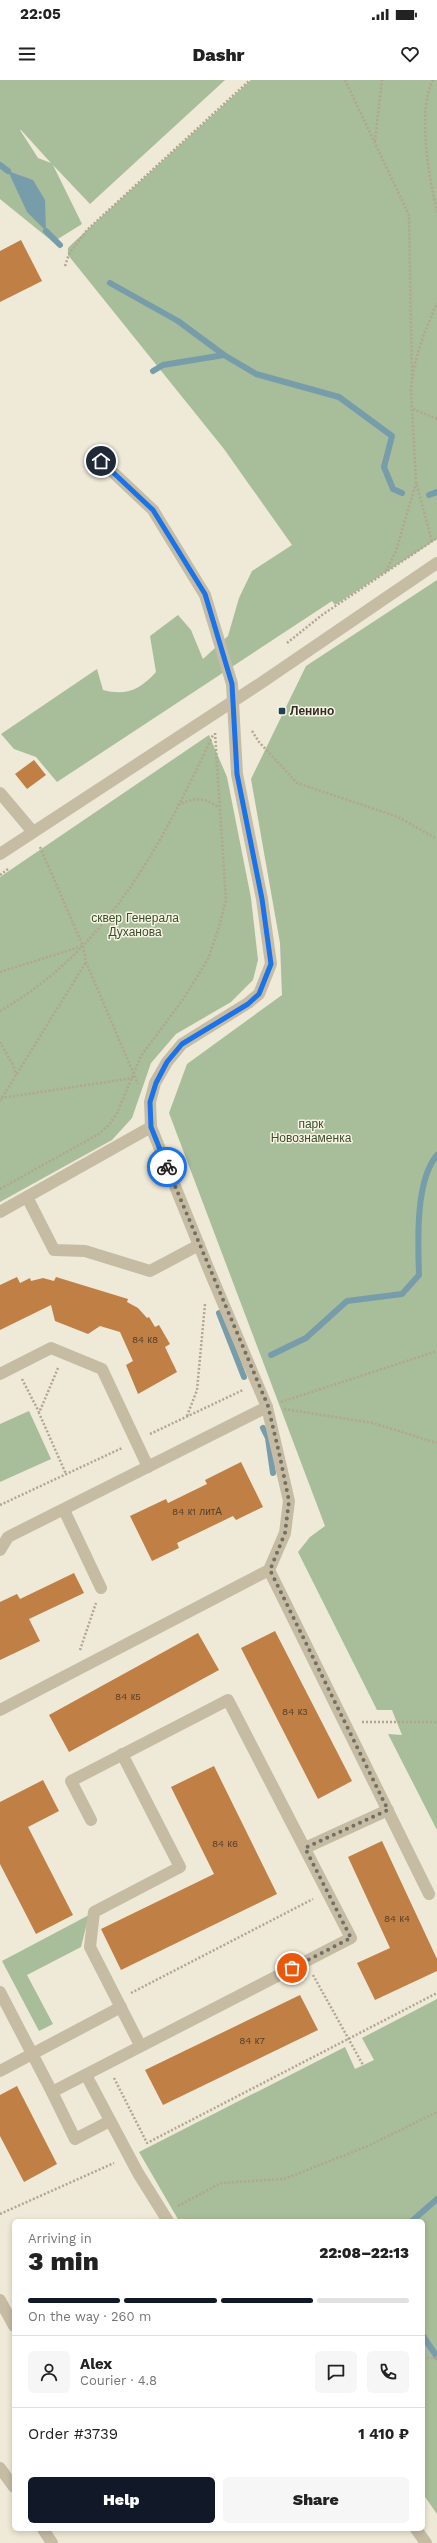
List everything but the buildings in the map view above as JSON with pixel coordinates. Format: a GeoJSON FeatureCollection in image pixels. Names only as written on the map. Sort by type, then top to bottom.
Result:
{"type":"FeatureCollection","features":[{"type":"Feature","properties":{"kind":"street"},"geometry":{"type":"LineString","coordinates":[[0,1710],[270,1570],[285,1533],[289,1501],[268,1406],[199,1245],[151,1127],[150,1102],[156,1083],[167,1062],[182,1044],[248,1004],[259,994],[271,964],[262,899],[237,774],[232,684],[205,594],[153,510],[101,461]]}},
{"type":"Feature","properties":{"kind":"street"},"geometry":{"type":"LineString","coordinates":[[0,854],[234,701],[437,563]]}},
{"type":"Feature","properties":{"kind":"street"},"geometry":{"type":"LineString","coordinates":[[0,793],[34,832]]}},
{"type":"Feature","properties":{"kind":"street"},"geometry":{"type":"LineString","coordinates":[[0,1212],[151,1127]]}},
{"type":"Feature","properties":{"kind":"street"},"geometry":{"type":"LineString","coordinates":[[27,1197],[54,1250],[85,1251],[150,1271],[199,1245]]}},
{"type":"Feature","properties":{"kind":"street"},"geometry":{"type":"LineString","coordinates":[[0,1374],[51,1348],[102,1369],[148,1467]]}},
{"type":"Feature","properties":{"kind":"street"},"geometry":{"type":"LineString","coordinates":[[0,1550],[8,1537],[268,1406]]}},
{"type":"Feature","properties":{"kind":"street"},"geometry":{"type":"LineString","coordinates":[[64,1510],[101,1588]]}},
{"type":"Feature","properties":{"kind":"street"},"geometry":{"type":"LineString","coordinates":[[270,1570],[429,1894]]}},
{"type":"Feature","properties":{"kind":"street"},"geometry":{"type":"LineString","coordinates":[[52,2092],[140,2045],[351,1938],[228,1700],[71,1781],[91,1820]]}},
{"type":"Feature","properties":{"kind":"street"},"geometry":{"type":"LineString","coordinates":[[122,1754],[180,1867],[94,1912],[90,1947],[140,2045]]}},
{"type":"Feature","properties":{"kind":"street"},"geometry":{"type":"LineString","coordinates":[[305,1848],[388,1810]]}},
{"type":"Feature","properties":{"kind":"street"},"geometry":{"type":"LineString","coordinates":[[0,1992],[76,2139],[110,2121]]}},
{"type":"Feature","properties":{"kind":"street"},"geometry":{"type":"LineString","coordinates":[[0,2071],[119,2003]]}},
{"type":"Feature","properties":{"kind":"street"},"geometry":{"type":"LineString","coordinates":[[86,2075],[129,2156],[166,2217]]}},
{"type":"Feature","properties":{"kind":"street"},"geometry":{"type":"LineString","coordinates":[[0,2300],[12,2322]]}},
{"type":"Feature","properties":{"kind":"street"},"geometry":{"type":"LineString","coordinates":[[6,2469],[12,2482]]}},
{"type":"Feature","properties":{"kind":"street"},"geometry":{"type":"LineString","coordinates":[[44,2531],[52,2543]]}},
{"type":"Feature","properties":{"kind":"street"},"geometry":{"type":"LineString","coordinates":[[417,2531],[426,2543]]}},
{"type":"Feature","properties":{"kind":"path"},"geometry":{"type":"LineString","coordinates":[[65,266],[69,254],[87,230],[250,80]]}},
{"type":"Feature","properties":{"kind":"path"},"geometry":{"type":"LineString","coordinates":[[345,80],[409,215],[412,378],[416,482],[432,541]]}},
{"type":"Feature","properties":{"kind":"path"},"geometry":{"type":"LineString","coordinates":[[375,141],[382,80]]}},
{"type":"Feature","properties":{"kind":"path"},"geometry":{"type":"LineString","coordinates":[[433,80],[424,107],[426,142],[437,212]]}},
{"type":"Feature","properties":{"kind":"path"},"geometry":{"type":"LineString","coordinates":[[412,378],[424,333],[437,303]]}},
{"type":"Feature","properties":{"kind":"path"},"geometry":{"type":"LineString","coordinates":[[413,409],[437,419]]}},
{"type":"Feature","properties":{"kind":"path"},"geometry":{"type":"LineString","coordinates":[[386,572],[396,551],[416,482]]}},
{"type":"Feature","properties":{"kind":"path"},"geometry":{"type":"LineString","coordinates":[[281,648],[322,615],[437,538]]}},
{"type":"Feature","properties":{"kind":"path"},"geometry":{"type":"LineString","coordinates":[[248,725],[259,742],[297,783],[398,817],[437,839]]}},
{"type":"Feature","properties":{"kind":"path"},"geometry":{"type":"LineString","coordinates":[[0,1011],[22,999],[54,974],[83,946],[124,899],[143,869],[178,805],[215,731],[226,900],[208,959],[184,998],[141,1056],[133,1078],[109,1125],[97,1135],[0,1189]]}},
{"type":"Feature","properties":{"kind":"path"},"geometry":{"type":"LineString","coordinates":[[178,805],[190,799],[203,798],[220,808]]}},
{"type":"Feature","properties":{"kind":"path"},"geometry":{"type":"LineString","coordinates":[[34,832],[83,946],[86,962],[133,1078],[150,1102]]}},
{"type":"Feature","properties":{"kind":"path"},"geometry":{"type":"LineString","coordinates":[[0,972],[83,946]]}},
{"type":"Feature","properties":{"kind":"path"},"geometry":{"type":"LineString","coordinates":[[0,1099],[16,1076],[86,962]]}},
{"type":"Feature","properties":{"kind":"path"},"geometry":{"type":"LineString","coordinates":[[0,1042],[13,1065],[16,1076]]}},
{"type":"Feature","properties":{"kind":"path"},"geometry":{"type":"LineString","coordinates":[[0,1099],[133,1078]]}},
{"type":"Feature","properties":{"kind":"path"},"geometry":{"type":"LineString","coordinates":[[187,1416],[197,1390],[206,1300]]}},
{"type":"Feature","properties":{"kind":"path"},"geometry":{"type":"LineString","coordinates":[[268,1406],[437,1352]]}},
{"type":"Feature","properties":{"kind":"path"},"geometry":{"type":"LineString","coordinates":[[39,1413],[64,1354]]}},
{"type":"Feature","properties":{"kind":"path"},"geometry":{"type":"LineString","coordinates":[[15,1366],[39,1413],[66,1474]]}},
{"type":"Feature","properties":{"kind":"path"},"geometry":{"type":"LineString","coordinates":[[268,1406],[373,1423],[437,1443]]}},
{"type":"Feature","properties":{"kind":"path"},"geometry":{"type":"LineString","coordinates":[[72,1673],[101,1588]]}},
{"type":"Feature","properties":{"kind":"path"},"geometry":{"type":"LineString","coordinates":[[345,1722],[401,1720],[437,1722]]}},
{"type":"Feature","properties":{"kind":"path"},"geometry":{"type":"LineString","coordinates":[[119,2003],[328,1892]]}},
{"type":"Feature","properties":{"kind":"path"},"geometry":{"type":"LineString","coordinates":[[306,1961],[363,2065]]}},
{"type":"Feature","properties":{"kind":"path"},"geometry":{"type":"LineString","coordinates":[[106,2064],[147,2142],[437,1993]]}},
{"type":"Feature","properties":{"kind":"path"},"geometry":{"type":"LineString","coordinates":[[166,2217],[221,2183],[284,2179],[368,2146],[437,2112]]}},
{"type":"Feature","properties":{"kind":"path"},"geometry":{"type":"LineString","coordinates":[[0,2214],[129,2156]]}},
{"type":"Feature","properties":{"kind":"path"},"geometry":{"type":"LineString","coordinates":[[425,2358],[437,2358]]}},
{"type":"Feature","properties":{"kind":"green space"},"geometry":{"type":"Polygon","coordinates":[[[0,80],[225,80],[90,204],[53,165],[82,224],[53,242],[0,199],[0,80]],[[21,130],[38,158],[51,163],[21,130]]]}},
{"type":"Feature","properties":{"kind":"green space"},"geometry":{"type":"Polygon","coordinates":[[[251,80],[437,80],[437,539],[335,605],[332,601],[57,782],[36,757],[14,749],[1,734],[97,669],[103,690],[111,692],[126,692],[144,683],[156,672],[150,636],[178,615],[191,630],[203,659],[228,636],[239,598],[252,571],[292,545],[224,449],[68,255],[68,248],[73,243],[251,80]]]}},
{"type":"Feature","properties":{"kind":"green space","name":"парк Новознаменка"},"geometry":{"type":"Polygon","coordinates":[[[437,580],[437,1830],[388,1734],[402,1735],[392,1710],[377,1710],[298,1552],[310,1537],[325,1526],[169,1113],[187,1064],[282,995],[280,943],[251,779],[306,666],[437,580]]]}},
{"type":"Feature","properties":{"kind":"green space","name":"сквер Генерала Духанова"},"geometry":{"type":"Polygon","coordinates":[[[209,735],[227,777],[251,898],[258,960],[253,980],[231,1002],[176,1034],[151,1063],[132,1118],[112,1140],[0,1202],[0,877],[209,735]]]}},
{"type":"Feature","properties":{"kind":"green space"},"geometry":{"type":"Polygon","coordinates":[[[29,1411],[51,1459],[0,1482],[0,1424],[29,1411]]]}},
{"type":"Feature","properties":{"kind":"green space"},"geometry":{"type":"Polygon","coordinates":[[[89,1915],[81,1947],[27,1975],[53,2024],[39,2031],[2,1961],[89,1915]]]}},
{"type":"Feature","properties":{"kind":"green space"},"geometry":{"type":"Polygon","coordinates":[[[437,1999],[437,2514],[425,2497],[425,2219],[178,2219],[139,2152],[345,2047],[355,2069],[374,2060],[362,2038],[437,1999]]]}},
{"type":"Feature","properties":{"kind":"water"},"geometry":{"type":"Polygon","coordinates":[[[8,171],[33,180],[45,200],[46,231],[27,212],[8,171]]]}},
{"type":"Feature","properties":{"kind":"waterway"},"geometry":{"type":"LineString","coordinates":[[0,165],[8,171]]}},
{"type":"Feature","properties":{"kind":"waterway"},"geometry":{"type":"LineString","coordinates":[[46,231],[60,245]]}},
{"type":"Feature","properties":{"kind":"waterway"},"geometry":{"type":"LineString","coordinates":[[110,283],[178,321],[224,355]]}},
{"type":"Feature","properties":{"kind":"waterway"},"geometry":{"type":"LineString","coordinates":[[153,371],[163,365],[224,355],[256,374],[339,397],[392,436],[384,467],[393,489],[402,493]]}},
{"type":"Feature","properties":{"kind":"waterway"},"geometry":{"type":"LineString","coordinates":[[429,495],[437,492]]}},
{"type":"Feature","properties":{"kind":"waterway"},"geometry":{"type":"LineString","coordinates":[[271,1355],[306,1338],[347,1301],[402,1294],[419,1275],[418,1229],[421,1196],[430,1166],[437,1155]]}},
{"type":"Feature","properties":{"kind":"waterway"},"geometry":{"type":"LineString","coordinates":[[219,1313],[244,1377]]}},
{"type":"Feature","properties":{"kind":"waterway"},"geometry":{"type":"LineString","coordinates":[[263,1428],[268,1438],[273,1473]]}},
{"type":"Feature","properties":{"kind":"waterway"},"geometry":{"type":"LineString","coordinates":[[414,2219],[437,2199]]}},
{"type":"Feature","properties":{"kind":"waterway"},"geometry":{"type":"LineString","coordinates":[[425,2339],[437,2357]]}},
{"type":"Feature","properties":{"kind":"way so far"},"geometry":{"type":"LineString","coordinates":[[167,1167],[208,1270],[268,1406],[289,1501],[285,1533],[270,1570],[388,1810],[305,1848],[351,1938],[292,1968]]}},
{"type":"Feature","properties":{"kind":"place","name":"Ленино"},"geometry":{"type":"Point","coordinates":[282,711]}},
{"type":"Feature","properties":{"kind":"route"},"geometry":{"type":"LineString","coordinates":[[101,461],[153,510],[205,594],[232,684],[237,774],[262,899],[271,964],[266,980],[259,994],[248,1004],[182,1044],[167,1062],[156,1083],[150,1102],[151,1127],[167,1167]]}}]}
